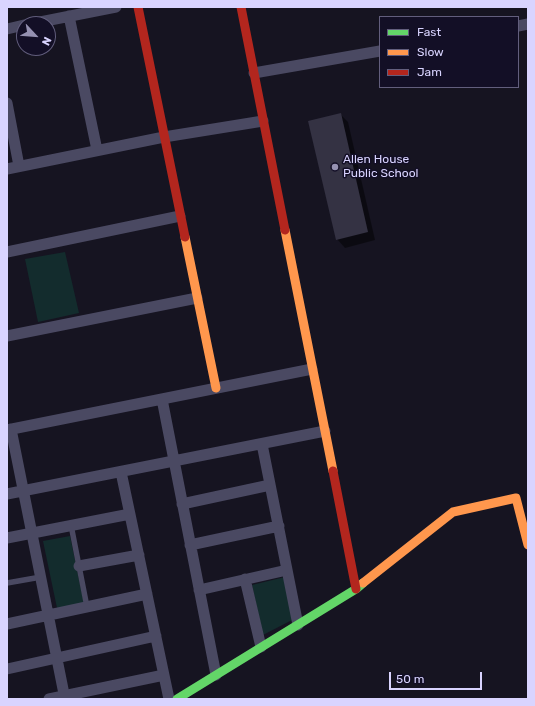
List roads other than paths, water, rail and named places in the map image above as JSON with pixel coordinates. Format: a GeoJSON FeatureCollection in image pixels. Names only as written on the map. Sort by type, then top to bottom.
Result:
{"type":"FeatureCollection","features":[{"type":"Feature","properties":{"kind":"street"},"geometry":{"type":"LineString","coordinates":[[56,19],[116,7]]}},
{"type":"Feature","properties":{"kind":"street"},"geometry":{"type":"LineString","coordinates":[[138,7],[216,388]]}},
{"type":"Feature","properties":{"kind":"street"},"geometry":{"type":"LineString","coordinates":[[241,7],[356,589]]}},
{"type":"Feature","properties":{"kind":"street"},"geometry":{"type":"LineString","coordinates":[[69,16],[97,150]]}},
{"type":"Feature","properties":{"kind":"street"},"geometry":{"type":"LineString","coordinates":[[254,73],[379,51]]}},
{"type":"Feature","properties":{"kind":"street"},"geometry":{"type":"LineString","coordinates":[[7,103],[19,166]]}},
{"type":"Feature","properties":{"kind":"street"},"geometry":{"type":"LineString","coordinates":[[7,169],[164,137],[263,121]]}},
{"type":"Feature","properties":{"kind":"street"},"geometry":{"type":"LineString","coordinates":[[7,252],[180,216]]}},
{"type":"Feature","properties":{"kind":"street"},"geometry":{"type":"LineString","coordinates":[[7,336],[197,298]]}},
{"type":"Feature","properties":{"kind":"street"},"geometry":{"type":"LineString","coordinates":[[65,697],[32,533],[9,430],[312,369]]}},
{"type":"Feature","properties":{"kind":"street"},"geometry":{"type":"LineString","coordinates":[[162,399],[216,675]]}},
{"type":"Feature","properties":{"kind":"street"},"geometry":{"type":"LineString","coordinates":[[7,494],[325,431]]}},
{"type":"Feature","properties":{"kind":"street"},"geometry":{"type":"LineString","coordinates":[[262,444],[298,625]]}},
{"type":"Feature","properties":{"kind":"street"},"geometry":{"type":"LineString","coordinates":[[121,472],[169,699]]}},
{"type":"Feature","properties":{"kind":"street"},"geometry":{"type":"LineString","coordinates":[[182,504],[270,485]]}},
{"type":"Feature","properties":{"kind":"street"},"geometry":{"type":"LineString","coordinates":[[177,699],[356,589],[453,512],[516,498],[528,545]]}},
{"type":"Feature","properties":{"kind":"street"},"geometry":{"type":"LineString","coordinates":[[7,538],[130,514]]}},
{"type":"Feature","properties":{"kind":"street"},"geometry":{"type":"LineString","coordinates":[[190,545],[278,526]]}},
{"type":"Feature","properties":{"kind":"street"},"geometry":{"type":"LineString","coordinates":[[79,566],[139,555]]}},
{"type":"Feature","properties":{"kind":"street"},"geometry":{"type":"LineString","coordinates":[[199,590],[287,570]]}},
{"type":"Feature","properties":{"kind":"street"},"geometry":{"type":"LineString","coordinates":[[245,580],[261,647]]}},
{"type":"Feature","properties":{"kind":"street"},"geometry":{"type":"LineString","coordinates":[[7,624],[147,594]]}},
{"type":"Feature","properties":{"kind":"street"},"geometry":{"type":"LineString","coordinates":[[7,669],[156,636]]}},
{"type":"Feature","properties":{"kind":"street"},"geometry":{"type":"LineString","coordinates":[[49,699],[65,697],[164,675]]}},
{"type":"Feature","properties":{"kind":"lane"},"geometry":{"type":"LineString","coordinates":[[71,525],[87,607]]}},
{"type":"Feature","properties":{"kind":"lane"},"geometry":{"type":"LineString","coordinates":[[7,583],[41,577]]}},
{"type":"Feature","properties":{"kind":"place","name":"Allen House Public School"},"geometry":{"type":"Point","coordinates":[335,167]}}]}
